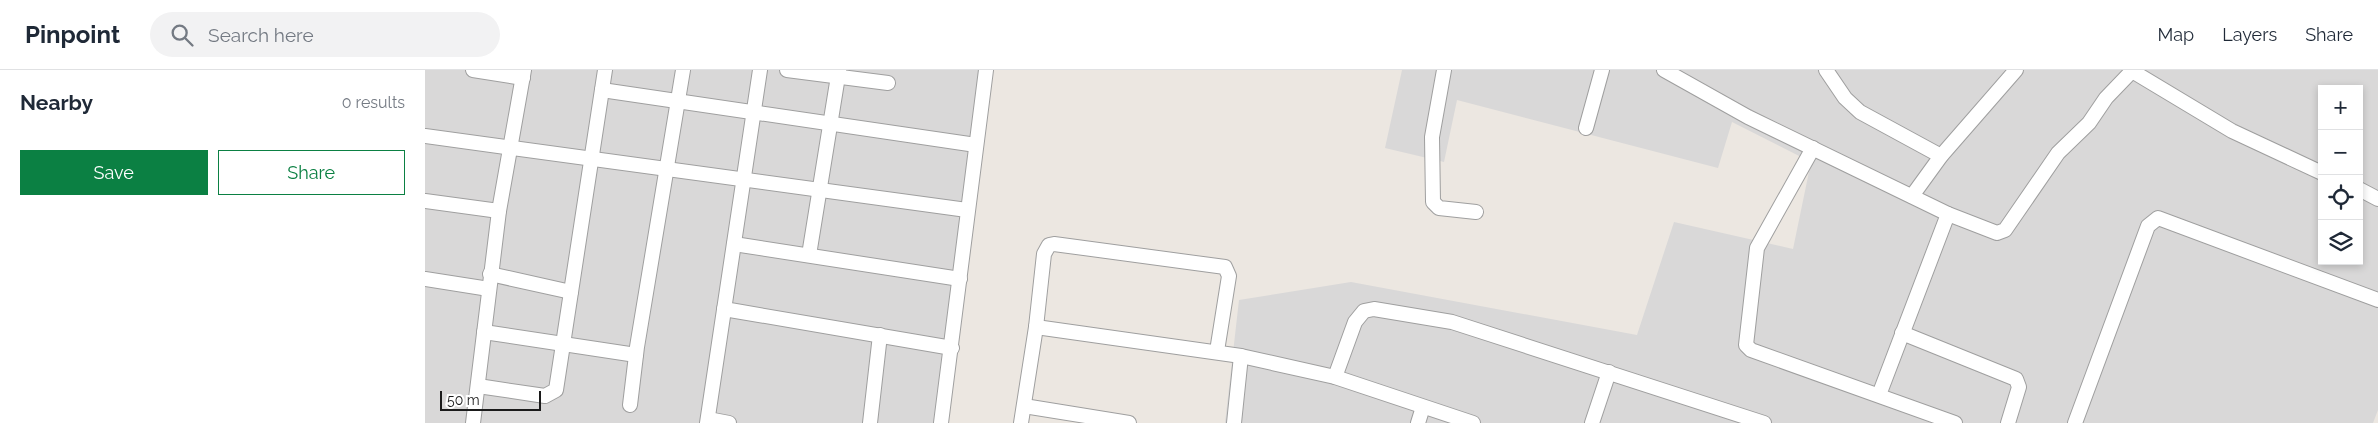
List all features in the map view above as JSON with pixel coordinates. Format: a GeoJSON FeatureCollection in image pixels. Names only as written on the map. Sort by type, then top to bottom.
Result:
{"type":"FeatureCollection","features":[{"type":"Feature","properties":{"kind":"street"},"geometry":{"type":"LineString","coordinates":[[473,70],[523,74],[499,211],[473,423]]}},
{"type":"Feature","properties":{"kind":"street"},"geometry":{"type":"LineString","coordinates":[[478,386],[545,396],[551,395],[558,386],[605,70]]}},
{"type":"Feature","properties":{"kind":"street"},"geometry":{"type":"LineString","coordinates":[[630,405],[665,168],[683,70]]}},
{"type":"Feature","properties":{"kind":"street"},"geometry":{"type":"LineString","coordinates":[[729,423],[707,421],[760,70]]}},
{"type":"Feature","properties":{"kind":"street"},"geometry":{"type":"LineString","coordinates":[[787,70],[838,73],[888,83]]}},
{"type":"Feature","properties":{"kind":"street"},"geometry":{"type":"LineString","coordinates":[[941,423],[986,70]]}},
{"type":"Feature","properties":{"kind":"street"},"geometry":{"type":"LineString","coordinates":[[1443,70],[1432,136],[1433,202],[1439,208],[1476,212]]}},
{"type":"Feature","properties":{"kind":"street"},"geometry":{"type":"LineString","coordinates":[[1586,128],[1602,70]]}},
{"type":"Feature","properties":{"kind":"street"},"geometry":{"type":"LineString","coordinates":[[1664,70],[1748,117],[1948,214],[1993,232],[2002,233],[2058,153],[2089,123],[2106,98],[2132,71],[2232,131],[2318,170]]}},
{"type":"Feature","properties":{"kind":"street"},"geometry":{"type":"LineString","coordinates":[[1826,70],[1845,98],[1860,112],[1941,156]]}},
{"type":"Feature","properties":{"kind":"street"},"geometry":{"type":"LineString","coordinates":[[1912,196],[1941,156],[2016,70]]}},
{"type":"Feature","properties":{"kind":"street"},"geometry":{"type":"LineString","coordinates":[[809,255],[838,73]]}},
{"type":"Feature","properties":{"kind":"street"},"geometry":{"type":"LineString","coordinates":[[602,90],[678,103],[976,145]]}},
{"type":"Feature","properties":{"kind":"street"},"geometry":{"type":"LineString","coordinates":[[425,136],[744,178],[967,210]]}},
{"type":"Feature","properties":{"kind":"street"},"geometry":{"type":"LineString","coordinates":[[1813,148],[1757,248],[1746,345],[1751,350],[1955,423]]}},
{"type":"Feature","properties":{"kind":"street"},"geometry":{"type":"LineString","coordinates":[[2363,191],[2378,199]]}},
{"type":"Feature","properties":{"kind":"street"},"geometry":{"type":"LineString","coordinates":[[425,201],[499,211]]}},
{"type":"Feature","properties":{"kind":"street"},"geometry":{"type":"LineString","coordinates":[[1879,395],[1948,214]]}},
{"type":"Feature","properties":{"kind":"street"},"geometry":{"type":"LineString","coordinates":[[2075,423],[2148,226],[2157,218],[2378,300]]}},
{"type":"Feature","properties":{"kind":"street"},"geometry":{"type":"LineString","coordinates":[[734,244],[960,279]]}},
{"type":"Feature","properties":{"kind":"street"},"geometry":{"type":"LineString","coordinates":[[1021,423],[1036,328],[1044,254],[1049,245],[1054,244],[1221,265],[1229,270],[1217,351]]}},
{"type":"Feature","properties":{"kind":"street"},"geometry":{"type":"LineString","coordinates":[[490,274],[571,292]]}},
{"type":"Feature","properties":{"kind":"street"},"geometry":{"type":"LineString","coordinates":[[425,279],[489,289]]}},
{"type":"Feature","properties":{"kind":"street"},"geometry":{"type":"LineString","coordinates":[[1335,377],[1355,322],[1364,311],[1374,308],[1452,322],[1764,423]]}},
{"type":"Feature","properties":{"kind":"street"},"geometry":{"type":"LineString","coordinates":[[724,309],[952,348]]}},
{"type":"Feature","properties":{"kind":"street"},"geometry":{"type":"LineString","coordinates":[[1036,328],[1217,351],[1241,356],[1335,377],[1473,423]]}},
{"type":"Feature","properties":{"kind":"street"},"geometry":{"type":"LineString","coordinates":[[484,332],[636,356]]}},
{"type":"Feature","properties":{"kind":"street"},"geometry":{"type":"LineString","coordinates":[[1902,333],[2016,379],[2019,388],[2008,423]]}},
{"type":"Feature","properties":{"kind":"street"},"geometry":{"type":"LineString","coordinates":[[870,423],[880,335]]}},
{"type":"Feature","properties":{"kind":"street"},"geometry":{"type":"LineString","coordinates":[[1234,423],[1241,356]]}},
{"type":"Feature","properties":{"kind":"street"},"geometry":{"type":"LineString","coordinates":[[1592,423],[1609,372]]}},
{"type":"Feature","properties":{"kind":"street"},"geometry":{"type":"LineString","coordinates":[[1024,406],[1129,423]]}},
{"type":"Feature","properties":{"kind":"street"},"geometry":{"type":"LineString","coordinates":[[1418,423],[1423,407]]}},
{"type":"Feature","properties":{"kind":"shaded area"},"geometry":{"type":"Polygon","coordinates":[[[425,70],[981,70],[941,423],[425,423],[425,70]]]}},
{"type":"Feature","properties":{"kind":"shaded area"},"geometry":{"type":"Polygon","coordinates":[[[1402,70],[2378,70],[2378,410],[2373,423],[1225,423],[1239,300],[1351,282],[1637,335],[1674,222],[1793,249],[1811,162],[1732,122],[1718,168],[1457,100],[1444,162],[1385,148],[1402,70]]]}}]}
